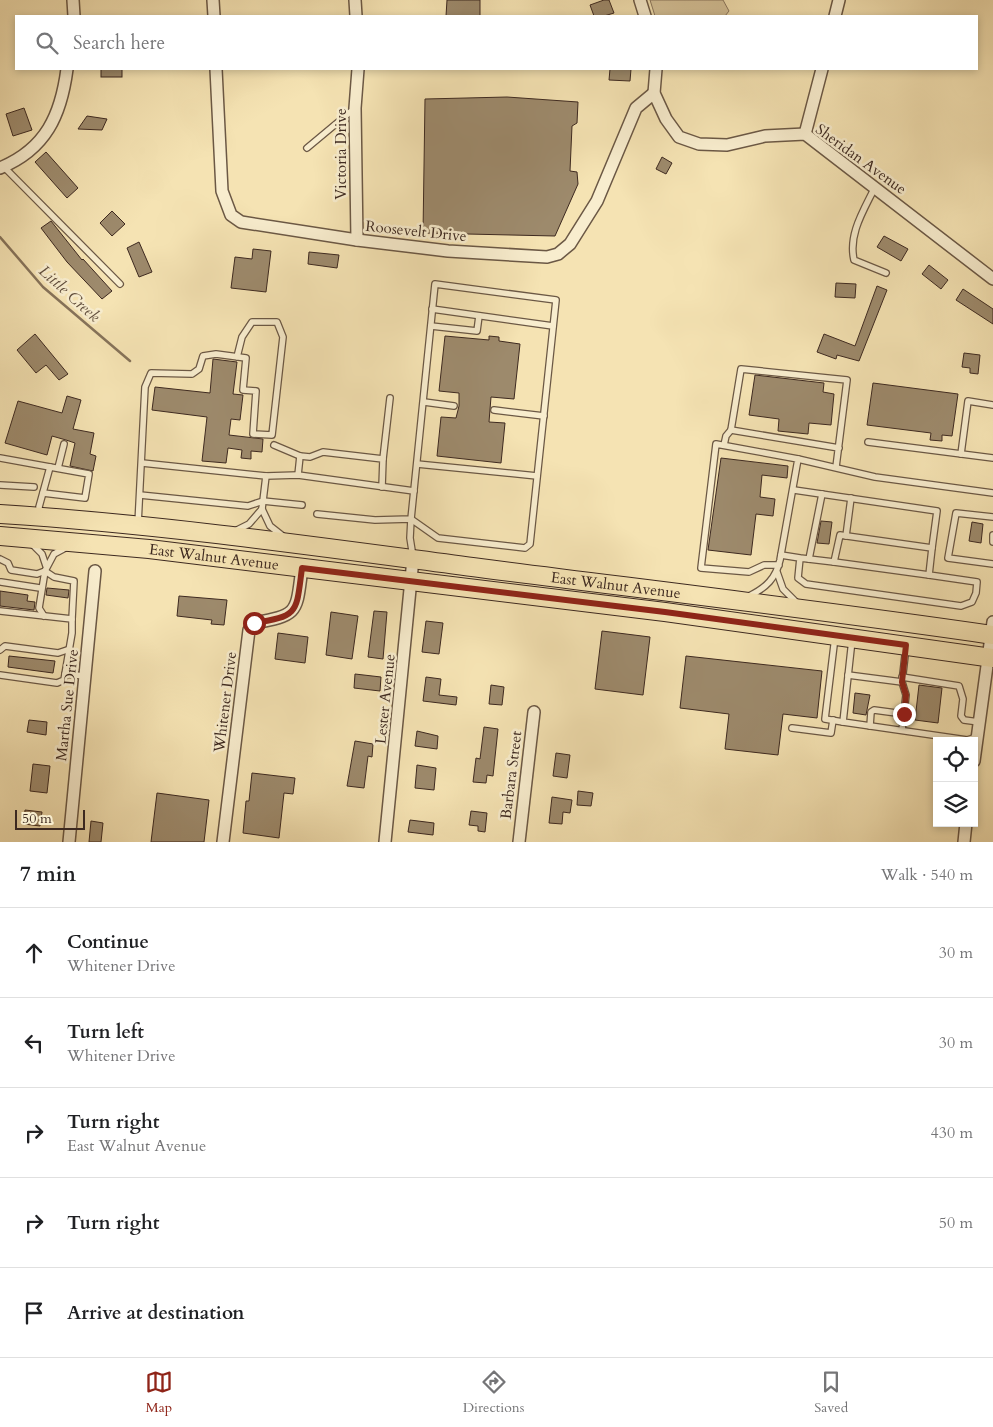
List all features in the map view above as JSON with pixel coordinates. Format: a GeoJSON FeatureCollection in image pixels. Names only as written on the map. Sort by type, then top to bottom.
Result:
{"type":"FeatureCollection","features":[{"type":"Feature","properties":{"kind":"main road","name":"East Walnut Avenue"},"geometry":{"type":"LineString","coordinates":[[0,514],[227,536],[992,631]]}},
{"type":"Feature","properties":{"kind":"main road","name":"East Walnut Avenue"},"geometry":{"type":"LineString","coordinates":[[0,536],[85,542],[412,581],[844,636],[990,657]]}},
{"type":"Feature","properties":{"kind":"street"},"geometry":{"type":"LineString","coordinates":[[72,0],[74,15]]}},
{"type":"Feature","properties":{"kind":"street"},"geometry":{"type":"LineString","coordinates":[[214,0],[214,15]]}},
{"type":"Feature","properties":{"kind":"street"},"geometry":{"type":"LineString","coordinates":[[355,0],[356,15]]}},
{"type":"Feature","properties":{"kind":"street"},"geometry":{"type":"LineString","coordinates":[[640,0],[645,15]]}},
{"type":"Feature","properties":{"kind":"street"},"geometry":{"type":"LineString","coordinates":[[830,15],[833,0]]}},
{"type":"Feature","properties":{"kind":"street"},"geometry":{"type":"LineString","coordinates":[[835,15],[840,0]]}},
{"type":"Feature","properties":{"kind":"street"},"geometry":{"type":"LineString","coordinates":[[2,167],[43,138],[54,122],[63,97],[67,70]]}},
{"type":"Feature","properties":{"kind":"street","name":"Roosevelt Drive"},"geometry":{"type":"LineString","coordinates":[[216,70],[222,192],[231,215],[241,222],[256,226],[357,240],[547,258],[558,254],[570,244],[597,201],[636,108],[654,93]]}},
{"type":"Feature","properties":{"kind":"street","name":"Victoria Drive"},"geometry":{"type":"LineString","coordinates":[[357,240],[355,108],[358,70]]}},
{"type":"Feature","properties":{"kind":"street"},"geometry":{"type":"LineString","coordinates":[[654,93],[656,70]]}},
{"type":"Feature","properties":{"kind":"street"},"geometry":{"type":"LineString","coordinates":[[805,134],[821,70]]}},
{"type":"Feature","properties":{"kind":"street","name":"Sheridan Avenue"},"geometry":{"type":"LineString","coordinates":[[654,93],[666,120],[679,137],[699,144],[727,144],[765,136],[805,134],[993,279]]}},
{"type":"Feature","properties":{"kind":"street","name":"Lester Avenue"},"geometry":{"type":"LineString","coordinates":[[385,842],[413,559]]}},
{"type":"Feature","properties":{"kind":"street","name":"Whitener Drive"},"geometry":{"type":"LineString","coordinates":[[223,842],[249,630],[254,623],[285,617],[292,612],[297,605],[302,568]]}},
{"type":"Feature","properties":{"kind":"street","name":"Martha Sue Drive"},"geometry":{"type":"LineString","coordinates":[[69,842],[95,571]]}},
{"type":"Feature","properties":{"kind":"street"},"geometry":{"type":"LineString","coordinates":[[978,737],[992,631]]}},
{"type":"Feature","properties":{"kind":"street","name":"Barbara Street"},"geometry":{"type":"LineString","coordinates":[[519,842],[534,712]]}},
{"type":"Feature","properties":{"kind":"street"},"geometry":{"type":"LineString","coordinates":[[964,842],[966,827]]}},
{"type":"Feature","properties":{"kind":"lane"},"geometry":{"type":"LineString","coordinates":[[307,148],[355,108]]}},
{"type":"Feature","properties":{"kind":"lane"},"geometry":{"type":"LineString","coordinates":[[2,167],[120,284]]}},
{"type":"Feature","properties":{"kind":"lane"},"geometry":{"type":"LineString","coordinates":[[875,187],[862,213],[850,246],[854,260],[886,273]]}},
{"type":"Feature","properties":{"kind":"lane"},"geometry":{"type":"LineString","coordinates":[[317,514],[375,520],[411,519],[438,538],[525,548],[530,544],[556,300],[435,284],[411,519],[410,538],[413,559]]}},
{"type":"Feature","properties":{"kind":"lane"},"geometry":{"type":"LineString","coordinates":[[432,309],[553,326]]}},
{"type":"Feature","properties":{"kind":"lane"},"geometry":{"type":"LineString","coordinates":[[431,326],[477,331],[479,316]]}},
{"type":"Feature","properties":{"kind":"lane"},"geometry":{"type":"LineString","coordinates":[[138,526],[145,387],[151,373],[192,374],[199,369],[203,356],[216,354],[238,357],[246,358],[243,390],[256,390],[253,434],[272,435],[283,337],[277,322],[252,322],[242,337],[238,357]]}},
{"type":"Feature","properties":{"kind":"lane"},"geometry":{"type":"LineString","coordinates":[[724,445],[726,436],[731,430],[741,369],[847,380],[836,467]]}},
{"type":"Feature","properties":{"kind":"lane"},"geometry":{"type":"LineString","coordinates":[[382,488],[383,459],[390,398]]}},
{"type":"Feature","properties":{"kind":"lane"},"geometry":{"type":"LineString","coordinates":[[961,454],[968,401],[993,405]]}},
{"type":"Feature","properties":{"kind":"lane"},"geometry":{"type":"LineString","coordinates":[[424,402],[454,406]]}},
{"type":"Feature","properties":{"kind":"lane"},"geometry":{"type":"LineString","coordinates":[[494,410],[544,416]]}},
{"type":"Feature","properties":{"kind":"lane"},"geometry":{"type":"LineString","coordinates":[[731,430],[839,448]]}},
{"type":"Feature","properties":{"kind":"lane"},"geometry":{"type":"LineString","coordinates":[[868,442],[993,458]]}},
{"type":"Feature","properties":{"kind":"lane"},"geometry":{"type":"LineString","coordinates":[[58,468],[64,444]]}},
{"type":"Feature","properties":{"kind":"lane"},"geometry":{"type":"LineString","coordinates":[[779,565],[764,565],[749,572],[701,568],[716,444],[798,459],[875,477],[993,493]]}},
{"type":"Feature","properties":{"kind":"lane"},"geometry":{"type":"LineString","coordinates":[[274,445],[300,456],[310,457],[323,452],[383,459]]}},
{"type":"Feature","properties":{"kind":"lane"},"geometry":{"type":"LineString","coordinates":[[298,475],[300,456]]}},
{"type":"Feature","properties":{"kind":"lane"},"geometry":{"type":"LineString","coordinates":[[0,458],[89,474],[85,498],[42,493]]}},
{"type":"Feature","properties":{"kind":"lane"},"geometry":{"type":"LineString","coordinates":[[740,600],[762,590],[777,572],[794,490],[798,459]]}},
{"type":"Feature","properties":{"kind":"lane"},"geometry":{"type":"LineString","coordinates":[[142,463],[266,476],[298,475],[414,491]]}},
{"type":"Feature","properties":{"kind":"lane"},"geometry":{"type":"LineString","coordinates":[[417,464],[537,476]]}},
{"type":"Feature","properties":{"kind":"lane"},"geometry":{"type":"LineString","coordinates":[[40,517],[42,493],[50,467]]}},
{"type":"Feature","properties":{"kind":"lane"},"geometry":{"type":"LineString","coordinates":[[266,476],[262,510],[270,526],[291,545]]}},
{"type":"Feature","properties":{"kind":"lane"},"geometry":{"type":"LineString","coordinates":[[0,485],[34,487]]}},
{"type":"Feature","properties":{"kind":"lane"},"geometry":{"type":"LineString","coordinates":[[794,490],[937,511],[929,575]]}},
{"type":"Feature","properties":{"kind":"lane"},"geometry":{"type":"LineString","coordinates":[[809,559],[822,494]]}},
{"type":"Feature","properties":{"kind":"lane"},"geometry":{"type":"LineString","coordinates":[[140,495],[248,506],[263,501],[302,505]]}},
{"type":"Feature","properties":{"kind":"lane"},"geometry":{"type":"LineString","coordinates":[[846,536],[851,498]]}},
{"type":"Feature","properties":{"kind":"lane"},"geometry":{"type":"LineString","coordinates":[[227,536],[249,524],[262,510]]}},
{"type":"Feature","properties":{"kind":"lane"},"geometry":{"type":"LineString","coordinates":[[993,517],[956,513],[948,558],[993,564]]}},
{"type":"Feature","properties":{"kind":"lane"},"geometry":{"type":"LineString","coordinates":[[834,562],[840,535],[932,548]]}},
{"type":"Feature","properties":{"kind":"lane"},"geometry":{"type":"LineString","coordinates":[[993,535],[993,542]]}},
{"type":"Feature","properties":{"kind":"lane"},"geometry":{"type":"LineString","coordinates":[[0,675],[57,683],[64,680],[70,649],[74,581],[54,577],[45,568],[37,548],[21,538]]}},
{"type":"Feature","properties":{"kind":"lane"},"geometry":{"type":"LineString","coordinates":[[44,616],[39,608],[40,588],[45,568],[54,554],[65,548],[85,542]]}},
{"type":"Feature","properties":{"kind":"lane"},"geometry":{"type":"LineString","coordinates":[[781,555],[977,582],[976,593],[972,602],[961,606],[806,584],[798,578],[800,558]]}},
{"type":"Feature","properties":{"kind":"lane"},"geometry":{"type":"LineString","coordinates":[[0,559],[8,563],[11,570],[37,574],[45,568]]}},
{"type":"Feature","properties":{"kind":"lane"},"geometry":{"type":"LineString","coordinates":[[777,572],[783,589],[802,608]]}},
{"type":"Feature","properties":{"kind":"lane"},"geometry":{"type":"LineString","coordinates":[[2,582],[40,588]]}},
{"type":"Feature","properties":{"kind":"lane"},"geometry":{"type":"LineString","coordinates":[[0,611],[72,619]]}},
{"type":"Feature","properties":{"kind":"lane"},"geometry":{"type":"LineString","coordinates":[[843,722],[848,675],[844,636]]}},
{"type":"Feature","properties":{"kind":"lane"},"geometry":{"type":"LineString","coordinates":[[844,636],[825,719],[948,737]]}},
{"type":"Feature","properties":{"kind":"lane"},"geometry":{"type":"LineString","coordinates":[[902,730],[906,695],[902,680],[906,645]]}},
{"type":"Feature","properties":{"kind":"lane"},"geometry":{"type":"LineString","coordinates":[[0,650],[5,646],[58,653],[70,649]]}},
{"type":"Feature","properties":{"kind":"lane"},"geometry":{"type":"LineString","coordinates":[[65,674],[85,676]]}},
{"type":"Feature","properties":{"kind":"lane"},"geometry":{"type":"LineString","coordinates":[[848,675],[959,686],[963,699],[961,716],[964,720],[979,722]]}},
{"type":"Feature","properties":{"kind":"lane"},"geometry":{"type":"LineString","coordinates":[[870,726],[871,712],[874,710],[904,714]]}},
{"type":"Feature","properties":{"kind":"lane"},"geometry":{"type":"LineString","coordinates":[[792,728],[831,733],[833,720]]}},
{"type":"Feature","properties":{"kind":"shaded area"},"geometry":{"type":"Polygon","coordinates":[[[650,0],[723,0],[729,11],[726,15],[655,15],[650,0]]]}},
{"type":"Feature","properties":{"kind":"building"},"geometry":{"type":"Polygon","coordinates":[[[447,0],[480,0],[480,15],[446,15],[447,0]]]}},
{"type":"Feature","properties":{"kind":"building"},"geometry":{"type":"Polygon","coordinates":[[[609,0],[614,13],[594,15],[590,5],[609,0]]]}},
{"type":"Feature","properties":{"kind":"building"},"geometry":{"type":"Polygon","coordinates":[[[101,70],[122,70],[122,77],[101,77],[101,70]]]}},
{"type":"Feature","properties":{"kind":"building"},"geometry":{"type":"Polygon","coordinates":[[[610,70],[631,70],[630,81],[609,80],[610,70]]]}},
{"type":"Feature","properties":{"kind":"building"},"geometry":{"type":"Polygon","coordinates":[[[507,97],[578,102],[577,123],[572,126],[570,171],[577,172],[578,184],[555,236],[423,233],[425,99],[507,97]]]}},
{"type":"Feature","properties":{"kind":"building"},"geometry":{"type":"Polygon","coordinates":[[[24,108],[32,130],[13,136],[6,114],[24,108]]]}},
{"type":"Feature","properties":{"kind":"building"},"geometry":{"type":"Polygon","coordinates":[[[87,116],[107,119],[102,130],[78,129],[87,116]]]}},
{"type":"Feature","properties":{"kind":"building"},"geometry":{"type":"Polygon","coordinates":[[[46,152],[78,188],[67,198],[35,162],[46,152]]]}},
{"type":"Feature","properties":{"kind":"building"},"geometry":{"type":"Polygon","coordinates":[[[662,157],[672,163],[666,174],[656,169],[662,157]]]}},
{"type":"Feature","properties":{"kind":"building"},"geometry":{"type":"Polygon","coordinates":[[[112,211],[125,224],[112,236],[100,223],[112,211]]]}},
{"type":"Feature","properties":{"kind":"building"},"geometry":{"type":"Polygon","coordinates":[[[51,221],[82,260],[112,291],[102,299],[67,262],[41,228],[51,221]]]}},
{"type":"Feature","properties":{"kind":"building"},"geometry":{"type":"Polygon","coordinates":[[[884,236],[908,249],[901,261],[877,247],[884,236]]]}},
{"type":"Feature","properties":{"kind":"building"},"geometry":{"type":"Polygon","coordinates":[[[139,242],[152,272],[139,277],[127,248],[139,242]]]}},
{"type":"Feature","properties":{"kind":"building"},"geometry":{"type":"Polygon","coordinates":[[[253,249],[271,251],[266,292],[231,288],[235,257],[252,259],[253,249]]]}},
{"type":"Feature","properties":{"kind":"building"},"geometry":{"type":"Polygon","coordinates":[[[309,252],[339,255],[337,268],[308,264],[309,252]]]}},
{"type":"Feature","properties":{"kind":"building"},"geometry":{"type":"Polygon","coordinates":[[[929,265],[948,280],[941,289],[922,274],[929,265]]]}},
{"type":"Feature","properties":{"kind":"building"},"geometry":{"type":"Polygon","coordinates":[[[836,283],[856,284],[855,298],[835,297],[836,283]]]}},
{"type":"Feature","properties":{"kind":"building"},"geometry":{"type":"Polygon","coordinates":[[[877,286],[887,290],[859,361],[837,355],[836,359],[817,352],[824,334],[855,346],[877,286]]]}},
{"type":"Feature","properties":{"kind":"building"},"geometry":{"type":"Polygon","coordinates":[[[963,289],[993,309],[993,324],[956,300],[963,289]]]}},
{"type":"Feature","properties":{"kind":"building"},"geometry":{"type":"Polygon","coordinates":[[[35,334],[68,374],[59,380],[46,365],[36,373],[17,350],[35,334]]]}},
{"type":"Feature","properties":{"kind":"building"},"geometry":{"type":"Polygon","coordinates":[[[445,336],[489,340],[489,336],[499,337],[499,341],[520,344],[514,399],[491,397],[489,422],[505,423],[501,463],[437,456],[441,417],[456,418],[459,406],[459,393],[439,391],[445,336]]]}},
{"type":"Feature","properties":{"kind":"building"},"geometry":{"type":"Polygon","coordinates":[[[964,353],[980,355],[978,374],[970,373],[970,368],[962,367],[964,353]]]}},
{"type":"Feature","properties":{"kind":"building"},"geometry":{"type":"Polygon","coordinates":[[[213,359],[237,362],[233,394],[243,395],[240,420],[231,419],[229,435],[263,439],[262,452],[251,451],[251,459],[241,458],[242,450],[228,448],[226,463],[202,461],[207,417],[152,410],[155,387],[210,393],[213,359]]]}},
{"type":"Feature","properties":{"kind":"building"},"geometry":{"type":"Polygon","coordinates":[[[755,375],[824,383],[823,392],[834,394],[831,425],[809,423],[808,434],[778,431],[779,419],[749,415],[755,375]]]}},
{"type":"Feature","properties":{"kind":"building"},"geometry":{"type":"Polygon","coordinates":[[[873,383],[958,394],[952,436],[942,435],[942,441],[930,440],[931,433],[867,425],[873,383]]]}},
{"type":"Feature","properties":{"kind":"building"},"geometry":{"type":"Polygon","coordinates":[[[67,396],[81,400],[73,429],[94,433],[90,454],[96,456],[93,471],[70,466],[75,443],[66,440],[52,436],[47,455],[5,443],[18,401],[62,413],[67,396]]]}},
{"type":"Feature","properties":{"kind":"building"},"geometry":{"type":"Polygon","coordinates":[[[721,458],[788,466],[787,478],[762,475],[760,497],[775,499],[773,516],[756,514],[751,555],[708,550],[721,458]]]}},
{"type":"Feature","properties":{"kind":"building"},"geometry":{"type":"Polygon","coordinates":[[[821,521],[832,522],[829,544],[817,543],[821,521]]]}},
{"type":"Feature","properties":{"kind":"building"},"geometry":{"type":"Polygon","coordinates":[[[972,522],[983,524],[981,543],[969,541],[972,522]]]}},
{"type":"Feature","properties":{"kind":"building"},"geometry":{"type":"Polygon","coordinates":[[[47,588],[69,590],[68,598],[46,595],[47,588]]]}},
{"type":"Feature","properties":{"kind":"building"},"geometry":{"type":"Polygon","coordinates":[[[0,591],[28,595],[27,601],[35,602],[34,610],[0,606],[0,591]]]}},
{"type":"Feature","properties":{"kind":"building"},"geometry":{"type":"Polygon","coordinates":[[[179,596],[227,600],[224,625],[211,624],[212,620],[177,616],[179,596]]]}},
{"type":"Feature","properties":{"kind":"building"},"geometry":{"type":"Polygon","coordinates":[[[374,611],[387,612],[383,659],[368,657],[374,611]]]}},
{"type":"Feature","properties":{"kind":"building"},"geometry":{"type":"Polygon","coordinates":[[[331,612],[358,616],[352,659],[326,655],[331,612]]]}},
{"type":"Feature","properties":{"kind":"building"},"geometry":{"type":"Polygon","coordinates":[[[426,621],[443,623],[439,654],[422,652],[426,621]]]}},
{"type":"Feature","properties":{"kind":"building"},"geometry":{"type":"Polygon","coordinates":[[[602,631],[650,637],[643,695],[595,689],[602,631]]]}},
{"type":"Feature","properties":{"kind":"building"},"geometry":{"type":"Polygon","coordinates":[[[278,633],[308,637],[305,663],[275,659],[278,633]]]}},
{"type":"Feature","properties":{"kind":"building"},"geometry":{"type":"Polygon","coordinates":[[[9,656],[55,661],[53,673],[8,667],[9,656]]]}},
{"type":"Feature","properties":{"kind":"building"},"geometry":{"type":"Polygon","coordinates":[[[686,656],[822,671],[817,718],[783,714],[778,755],[725,749],[729,714],[680,708],[686,656]]]}},
{"type":"Feature","properties":{"kind":"building"},"geometry":{"type":"Polygon","coordinates":[[[355,674],[381,677],[380,691],[354,688],[355,674]]]}},
{"type":"Feature","properties":{"kind":"building"},"geometry":{"type":"Polygon","coordinates":[[[426,677],[441,679],[439,695],[457,697],[456,705],[423,701],[426,677]]]}},
{"type":"Feature","properties":{"kind":"building"},"geometry":{"type":"Polygon","coordinates":[[[491,685],[504,687],[502,705],[489,704],[491,685]]]}},
{"type":"Feature","properties":{"kind":"building"},"geometry":{"type":"Polygon","coordinates":[[[919,685],[942,688],[938,723],[915,720],[919,685]]]}},
{"type":"Feature","properties":{"kind":"building"},"geometry":{"type":"Polygon","coordinates":[[[855,693],[870,695],[866,715],[853,713],[855,693]]]}},
{"type":"Feature","properties":{"kind":"building"},"geometry":{"type":"Polygon","coordinates":[[[29,720],[47,722],[46,735],[27,732],[29,720]]]}},
{"type":"Feature","properties":{"kind":"building"},"geometry":{"type":"Polygon","coordinates":[[[484,727],[498,729],[493,776],[487,775],[486,783],[473,782],[476,758],[480,759],[484,727]]]}},
{"type":"Feature","properties":{"kind":"building"},"geometry":{"type":"Polygon","coordinates":[[[417,731],[438,736],[437,749],[415,746],[417,731]]]}},
{"type":"Feature","properties":{"kind":"building"},"geometry":{"type":"Polygon","coordinates":[[[355,741],[373,744],[372,757],[368,756],[364,788],[347,786],[355,741]]]}},
{"type":"Feature","properties":{"kind":"building"},"geometry":{"type":"Polygon","coordinates":[[[556,753],[570,755],[567,778],[553,776],[556,753]]]}},
{"type":"Feature","properties":{"kind":"building"},"geometry":{"type":"Polygon","coordinates":[[[33,764],[50,766],[47,793],[30,791],[33,764]]]}},
{"type":"Feature","properties":{"kind":"building"},"geometry":{"type":"Polygon","coordinates":[[[417,765],[436,768],[434,790],[415,788],[417,765]]]}},
{"type":"Feature","properties":{"kind":"building"},"geometry":{"type":"Polygon","coordinates":[[[252,773],[295,778],[293,794],[284,793],[279,838],[243,833],[246,801],[249,801],[252,773]]]}},
{"type":"Feature","properties":{"kind":"building"},"geometry":{"type":"Polygon","coordinates":[[[578,791],[593,793],[591,806],[577,805],[578,791]]]}},
{"type":"Feature","properties":{"kind":"building"},"geometry":{"type":"Polygon","coordinates":[[[157,793],[209,800],[204,842],[151,842],[157,793]]]}},
{"type":"Feature","properties":{"kind":"building"},"geometry":{"type":"Polygon","coordinates":[[[552,797],[572,800],[570,813],[563,812],[562,824],[549,823],[552,797]]]}},
{"type":"Feature","properties":{"kind":"building"},"geometry":{"type":"Polygon","coordinates":[[[25,810],[42,812],[40,826],[24,824],[25,810]]]}},
{"type":"Feature","properties":{"kind":"building"},"geometry":{"type":"Polygon","coordinates":[[[471,811],[487,813],[485,832],[478,831],[478,826],[469,825],[471,811]]]}},
{"type":"Feature","properties":{"kind":"building"},"geometry":{"type":"Polygon","coordinates":[[[410,820],[434,823],[433,835],[408,832],[410,820]]]}},
{"type":"Feature","properties":{"kind":"building"},"geometry":{"type":"Polygon","coordinates":[[[91,821],[103,823],[101,842],[89,842],[91,821]]]}},
{"type":"Feature","properties":{"kind":"waterway","name":"Little Creek"},"geometry":{"type":"LineString","coordinates":[[0,237],[43,287],[130,361]]}},
{"type":"Feature","properties":{"kind":"route"},"geometry":{"type":"LineString","coordinates":[[254,623],[285,617],[292,612],[297,605],[302,568],[808,631],[906,645],[902,682],[906,695],[904,714]]}}]}
